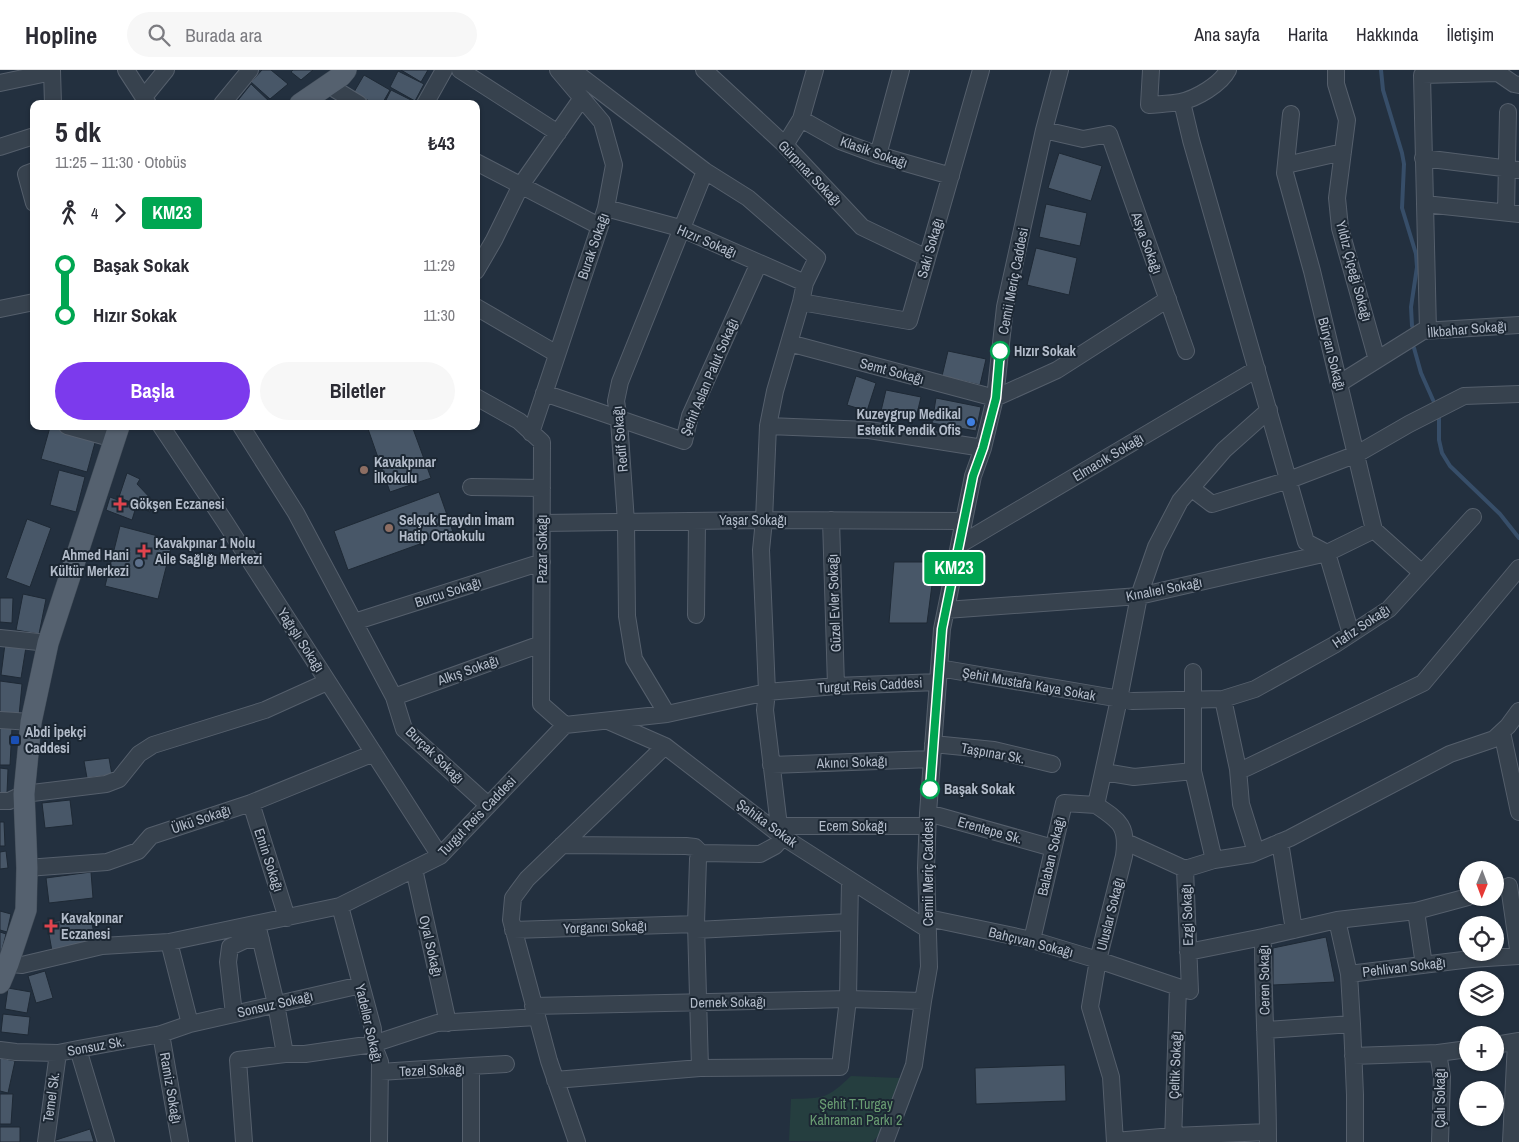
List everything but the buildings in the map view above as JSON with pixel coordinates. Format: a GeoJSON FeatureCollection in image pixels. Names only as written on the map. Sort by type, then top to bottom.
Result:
{"type":"FeatureCollection","features":[{"type":"Feature","properties":{"kind":"main road"},"geometry":{"type":"LineString","coordinates":[[306,100],[341,76],[346,70]]}},
{"type":"Feature","properties":{"kind":"main road"},"geometry":{"type":"LineString","coordinates":[[3,970],[26,910],[27,868],[24,794],[31,722],[48,643],[117,433]]}},
{"type":"Feature","properties":{"kind":"street"},"geometry":{"type":"LineString","coordinates":[[126,70],[146,100],[166,70]]}},
{"type":"Feature","properties":{"kind":"street"},"geometry":{"type":"LineString","coordinates":[[225,100],[250,70]]}},
{"type":"Feature","properties":{"kind":"street"},"geometry":{"type":"LineString","coordinates":[[427,100],[444,70]]}},
{"type":"Feature","properties":{"kind":"street"},"geometry":{"type":"LineString","coordinates":[[460,70],[558,133]]}},
{"type":"Feature","properties":{"kind":"street"},"geometry":{"type":"LineString","coordinates":[[785,146],[801,119],[815,70]]}},
{"type":"Feature","properties":{"kind":"street"},"geometry":{"type":"LineString","coordinates":[[878,154],[901,70]]}},
{"type":"Feature","properties":{"kind":"street","name":"Saki Sokağı"},"geometry":{"type":"LineString","coordinates":[[801,302],[909,321],[981,70]]}},
{"type":"Feature","properties":{"kind":"street","name":"Cemii Meriç Caddesi"},"geometry":{"type":"LineString","coordinates":[[885,1142],[914,1065],[922,1001],[929,968],[926,868],[942,629],[973,476],[983,448],[996,398],[1005,307],[1044,130],[1060,70]]}},
{"type":"Feature","properties":{"kind":"street"},"geometry":{"type":"LineString","coordinates":[[1151,70],[1149,105],[1182,102],[1204,92],[1224,79],[1228,70]]}},
{"type":"Feature","properties":{"kind":"street","name":"Yıldız Çiçeği Sokağı"},"geometry":{"type":"LineString","coordinates":[[1336,70],[1336,84],[1347,120],[1337,198],[1340,228],[1378,360]]}},
{"type":"Feature","properties":{"kind":"street"},"geometry":{"type":"LineString","coordinates":[[0,83],[52,71],[53,100]]}},
{"type":"Feature","properties":{"kind":"street"},"geometry":{"type":"LineString","coordinates":[[1428,331],[1424,158],[1430,73],[1498,72],[1514,84],[1519,85]]}},
{"type":"Feature","properties":{"kind":"street"},"geometry":{"type":"LineString","coordinates":[[562,845],[686,846],[694,847],[701,853],[760,854],[775,846],[781,831],[765,710],[767,692],[760,550],[764,520],[768,426],[775,391],[805,283],[817,258],[748,198],[705,171],[569,73]]}},
{"type":"Feature","properties":{"kind":"street","name":"Burak Sokağı"},"geometry":{"type":"LineString","coordinates":[[531,433],[606,208],[614,165],[602,122],[582,98],[569,73]]}},
{"type":"Feature","properties":{"kind":"street","name":"Gürpınar Sokağı"},"geometry":{"type":"LineString","coordinates":[[714,74],[862,227],[927,258]]}},
{"type":"Feature","properties":{"kind":"street"},"geometry":{"type":"LineString","coordinates":[[328,85],[352,100]]}},
{"type":"Feature","properties":{"kind":"street"},"geometry":{"type":"LineString","coordinates":[[480,264],[521,185],[582,98]]}},
{"type":"Feature","properties":{"kind":"street"},"geometry":{"type":"LineString","coordinates":[[1182,102],[1191,140],[1306,542],[1326,553],[1351,634]]}},
{"type":"Feature","properties":{"kind":"street"},"geometry":{"type":"LineString","coordinates":[[1425,204],[1513,213],[1513,169],[1508,112]]}},
{"type":"Feature","properties":{"kind":"street","name":"Büryan Sokağı"},"geometry":{"type":"LineString","coordinates":[[1291,114],[1285,173],[1312,270],[1374,530]]}},
{"type":"Feature","properties":{"kind":"street","name":"Klasik Sokağı"},"geometry":{"type":"LineString","coordinates":[[801,119],[840,141],[951,176]]}},
{"type":"Feature","properties":{"kind":"street","name":"Asya Sokağı"},"geometry":{"type":"LineString","coordinates":[[1044,130],[1083,139],[1108,134],[1186,351]]}},
{"type":"Feature","properties":{"kind":"street"},"geometry":{"type":"LineString","coordinates":[[0,147],[30,137]]}},
{"type":"Feature","properties":{"kind":"street"},"geometry":{"type":"LineString","coordinates":[[1286,165],[1343,152]]}},
{"type":"Feature","properties":{"kind":"street"},"geometry":{"type":"LineString","coordinates":[[1424,158],[1513,169]]}},
{"type":"Feature","properties":{"kind":"street"},"geometry":{"type":"LineString","coordinates":[[480,164],[599,226]]}},
{"type":"Feature","properties":{"kind":"street","name":"Redif Sokağı"},"geometry":{"type":"LineString","coordinates":[[667,714],[634,660],[627,616],[626,522],[616,401],[620,382],[680,228],[705,171]]}},
{"type":"Feature","properties":{"kind":"street"},"geometry":{"type":"LineString","coordinates":[[30,172],[26,174],[30,188]]}},
{"type":"Feature","properties":{"kind":"street","name":"Hızır Sokağı"},"geometry":{"type":"LineString","coordinates":[[606,208],[680,228],[805,283]]}},
{"type":"Feature","properties":{"kind":"street","name":"Şehit Aslan Palut Sokağı"},"geometry":{"type":"LineString","coordinates":[[544,393],[684,441],[690,416],[759,263]]}},
{"type":"Feature","properties":{"kind":"street"},"geometry":{"type":"LineString","coordinates":[[996,398],[1057,370],[1168,299]]}},
{"type":"Feature","properties":{"kind":"street"},"geometry":{"type":"LineString","coordinates":[[0,309],[30,303]]}},
{"type":"Feature","properties":{"kind":"street"},"geometry":{"type":"LineString","coordinates":[[480,309],[557,354]]}},
{"type":"Feature","properties":{"kind":"street","name":"İlkbahar Sokağı"},"geometry":{"type":"LineString","coordinates":[[1340,383],[1423,331],[1519,325]]}},
{"type":"Feature","properties":{"kind":"street","name":"Semt Sokağı"},"geometry":{"type":"LineString","coordinates":[[789,343],[996,398]]}},
{"type":"Feature","properties":{"kind":"street","name":"Elmacık Sokağı"},"geometry":{"type":"LineString","coordinates":[[959,545],[1257,369]]}},
{"type":"Feature","properties":{"kind":"street"},"geometry":{"type":"LineString","coordinates":[[1191,488],[1212,504],[1289,480],[1357,454],[1409,424],[1464,396],[1519,394]]}},
{"type":"Feature","properties":{"kind":"street","name":"Pazar Sokağı"},"geometry":{"type":"LineString","coordinates":[[480,398],[518,421],[542,442],[541,704],[565,725]]}},
{"type":"Feature","properties":{"kind":"street"},"geometry":{"type":"LineString","coordinates":[[1185,869],[1126,842],[1124,829],[1116,818],[1096,805],[1139,596],[1156,547],[1180,501],[1224,450],[1269,410]]}},
{"type":"Feature","properties":{"kind":"street"},"geometry":{"type":"LineString","coordinates":[[768,426],[869,430],[983,448]]}},
{"type":"Feature","properties":{"kind":"street"},"geometry":{"type":"LineString","coordinates":[[96,430],[117,433]]}},
{"type":"Feature","properties":{"kind":"street","name":"Yağışlı Sokağı"},"geometry":{"type":"LineString","coordinates":[[164,430],[440,856]]}},
{"type":"Feature","properties":{"kind":"street","name":"Burçak Sokağı"},"geometry":{"type":"LineString","coordinates":[[244,430],[296,513],[394,697],[404,728],[488,805]]}},
{"type":"Feature","properties":{"kind":"street"},"geometry":{"type":"LineString","coordinates":[[471,487],[542,488]]}},
{"type":"Feature","properties":{"kind":"street","name":"Hafız Sokağı"},"geometry":{"type":"LineString","coordinates":[[1192,700],[1223,699],[1254,689],[1351,634],[1389,609],[1472,517]]}},
{"type":"Feature","properties":{"kind":"street","name":"Yaşar Sokağı"},"geometry":{"type":"LineString","coordinates":[[542,523],[764,520],[964,522]]}},
{"type":"Feature","properties":{"kind":"street","name":"Güzel Evler Sokağı"},"geometry":{"type":"LineString","coordinates":[[831,520],[836,686]]}},
{"type":"Feature","properties":{"kind":"street"},"geometry":{"type":"LineString","coordinates":[[696,615],[697,521]]}},
{"type":"Feature","properties":{"kind":"street"},"geometry":{"type":"LineString","coordinates":[[1374,530],[1422,573]]}},
{"type":"Feature","properties":{"kind":"street","name":"Kınalıel Sokağı"},"geometry":{"type":"LineString","coordinates":[[946,610],[1139,596],[1326,553],[1374,530]]}},
{"type":"Feature","properties":{"kind":"street","name":"Burcu Sokağı"},"geometry":{"type":"LineString","coordinates":[[354,622],[542,562]]}},
{"type":"Feature","properties":{"kind":"street"},"geometry":{"type":"LineString","coordinates":[[1238,770],[1246,768],[1423,683],[1519,568]]}},
{"type":"Feature","properties":{"kind":"street"},"geometry":{"type":"LineString","coordinates":[[0,638],[48,643]]}},
{"type":"Feature","properties":{"kind":"street","name":"Alkış Sokağı"},"geometry":{"type":"LineString","coordinates":[[394,697],[542,644]]}},
{"type":"Feature","properties":{"kind":"street"},"geometry":{"type":"LineString","coordinates":[[1193,672],[1193,771],[1214,860]]}},
{"type":"Feature","properties":{"kind":"street","name":"Turgut Reis Caddesi"},"geometry":{"type":"LineString","coordinates":[[3,970],[102,946],[169,942],[340,906],[440,856],[565,725],[667,714],[767,692],[939,675]]}},
{"type":"Feature","properties":{"kind":"street","name":"Şehit Mustafa Kaya Sokak"},"geometry":{"type":"LineString","coordinates":[[939,675],[1132,701],[1192,700]]}},
{"type":"Feature","properties":{"kind":"street"},"geometry":{"type":"LineString","coordinates":[[0,801],[9,801],[24,794],[106,784],[119,779],[139,754],[153,745],[265,710],[327,682]]}},
{"type":"Feature","properties":{"kind":"street"},"geometry":{"type":"LineString","coordinates":[[1223,699],[1238,770],[1241,804],[1256,852]]}},
{"type":"Feature","properties":{"kind":"street"},"geometry":{"type":"LineString","coordinates":[[1519,711],[1502,732],[1519,812]]}},
{"type":"Feature","properties":{"kind":"street"},"geometry":{"type":"LineString","coordinates":[[0,720],[31,722]]}},
{"type":"Feature","properties":{"kind":"street","name":"Şahika Sokak"},"geometry":{"type":"LineString","coordinates":[[605,720],[665,746],[850,880],[928,924]]}},
{"type":"Feature","properties":{"kind":"street","name":"Ezgi Sokağı"},"geometry":{"type":"LineString","coordinates":[[1184,989],[1188,952],[1185,869],[1214,860],[1256,852],[1280,842],[1450,754],[1494,739],[1502,732]]}},
{"type":"Feature","properties":{"kind":"street"},"geometry":{"type":"LineString","coordinates":[[577,1142],[535,1012],[513,930],[511,920],[513,898],[527,879],[665,746]]}},
{"type":"Feature","properties":{"kind":"street","name":"Taşpınar Sk."},"geometry":{"type":"LineString","coordinates":[[933,751],[994,750],[1052,764]]}},
{"type":"Feature","properties":{"kind":"street","name":"Akıncı Sokağı"},"geometry":{"type":"LineString","coordinates":[[772,765],[933,751]]}},
{"type":"Feature","properties":{"kind":"street","name":"Ülkü Sokağı"},"geometry":{"type":"LineString","coordinates":[[27,868],[107,862],[138,851],[151,836],[251,802],[374,753]]}},
{"type":"Feature","properties":{"kind":"street"},"geometry":{"type":"LineString","coordinates":[[1104,772],[1134,777],[1193,771]]}},
{"type":"Feature","properties":{"kind":"street","name":"Emin Sokağı"},"geometry":{"type":"LineString","coordinates":[[251,802],[287,918]]}},
{"type":"Feature","properties":{"kind":"street","name":"Balaban Sokağı"},"geometry":{"type":"LineString","coordinates":[[1032,940],[1064,803],[1096,805]]}},
{"type":"Feature","properties":{"kind":"street","name":"Ecem Sokağı"},"geometry":{"type":"LineString","coordinates":[[781,831],[928,819]]}},
{"type":"Feature","properties":{"kind":"street","name":"Erentepe Sk."},"geometry":{"type":"LineString","coordinates":[[928,819],[1053,848]]}},
{"type":"Feature","properties":{"kind":"street","name":"Uluslar Sokağı"},"geometry":{"type":"LineString","coordinates":[[1115,1142],[1112,1077],[1090,1007],[1098,960],[1126,842]]}},
{"type":"Feature","properties":{"kind":"street"},"geometry":{"type":"LineString","coordinates":[[1280,842],[1294,930]]}},
{"type":"Feature","properties":{"kind":"street"},"geometry":{"type":"LineString","coordinates":[[700,1068],[696,927],[698,859],[701,853]]}},
{"type":"Feature","properties":{"kind":"street","name":"Oyal Sokağı"},"geometry":{"type":"LineString","coordinates":[[414,869],[448,1022]]}},
{"type":"Feature","properties":{"kind":"street"},"geometry":{"type":"LineString","coordinates":[[556,1080],[700,1068],[840,1067],[848,999],[850,880]]}},
{"type":"Feature","properties":{"kind":"street"},"geometry":{"type":"LineString","coordinates":[[1508,886],[1519,956]]}},
{"type":"Feature","properties":{"kind":"street","name":"Ceren Sokağı"},"geometry":{"type":"LineString","coordinates":[[1268,1137],[1268,1080],[1263,998],[1263,937],[1337,920],[1416,911],[1459,899]]}},
{"type":"Feature","properties":{"kind":"street","name":"Yadeller Sokağı"},"geometry":{"type":"LineString","coordinates":[[340,906],[373,1029],[373,1044],[380,1062],[379,1142]]}},
{"type":"Feature","properties":{"kind":"street"},"geometry":{"type":"LineString","coordinates":[[1416,911],[1424,965]]}},
{"type":"Feature","properties":{"kind":"street"},"geometry":{"type":"LineString","coordinates":[[1337,920],[1349,974],[1354,1056],[1355,1142]]}},
{"type":"Feature","properties":{"kind":"street","name":"Yorgancı Sokağı"},"geometry":{"type":"LineString","coordinates":[[513,930],[849,922]]}},
{"type":"Feature","properties":{"kind":"street"},"geometry":{"type":"LineString","coordinates":[[257,924],[276,1004],[285,1054]]}},
{"type":"Feature","properties":{"kind":"street","name":"Bahçıvan Sokağı"},"geometry":{"type":"LineString","coordinates":[[928,924],[1032,940],[1184,989]]}},
{"type":"Feature","properties":{"kind":"street"},"geometry":{"type":"LineString","coordinates":[[1188,952],[1263,937]]}},
{"type":"Feature","properties":{"kind":"street"},"geometry":{"type":"LineString","coordinates":[[234,1014],[228,962],[230,947],[246,940],[261,940]]}},
{"type":"Feature","properties":{"kind":"street"},"geometry":{"type":"LineString","coordinates":[[169,942],[190,1024]]}},
{"type":"Feature","properties":{"kind":"street","name":"Pehlivan Sokağı"},"geometry":{"type":"LineString","coordinates":[[1349,974],[1519,956]]}},
{"type":"Feature","properties":{"kind":"street","name":"Sonsuz Sokağı"},"geometry":{"type":"LineString","coordinates":[[190,1024],[361,985]]}},
{"type":"Feature","properties":{"kind":"street","name":"Çeltik Sokağı"},"geometry":{"type":"LineString","coordinates":[[1173,1139],[1184,989]]}},
{"type":"Feature","properties":{"kind":"street","name":"Dernek Sokağı"},"geometry":{"type":"LineString","coordinates":[[244,1142],[238,1060],[285,1054],[305,1054],[373,1044],[437,1023],[535,1012],[698,1002],[848,999],[922,1001]]}},
{"type":"Feature","properties":{"kind":"street","name":"Sonsuz Sk."},"geometry":{"type":"LineString","coordinates":[[0,1050],[58,1053],[161,1034],[190,1024]]}},
{"type":"Feature","properties":{"kind":"street"},"geometry":{"type":"LineString","coordinates":[[1265,1030],[1352,1024]]}},
{"type":"Feature","properties":{"kind":"street","name":"Ramiz Sokağı"},"geometry":{"type":"LineString","coordinates":[[161,1034],[180,1142]]}},
{"type":"Feature","properties":{"kind":"street"},"geometry":{"type":"LineString","coordinates":[[1504,1044],[1518,1042],[1516,1114],[1511,1142]]}},
{"type":"Feature","properties":{"kind":"street"},"geometry":{"type":"LineString","coordinates":[[78,1049],[106,1142]]}},
{"type":"Feature","properties":{"kind":"street","name":"Çalı Sokağı"},"geometry":{"type":"LineString","coordinates":[[1440,1142],[1442,1077],[1438,1053],[1459,1050]]}},
{"type":"Feature","properties":{"kind":"street","name":"Temel Sk."},"geometry":{"type":"LineString","coordinates":[[46,1142],[58,1053]]}},
{"type":"Feature","properties":{"kind":"street"},"geometry":{"type":"LineString","coordinates":[[1354,1056],[1438,1053]]}},
{"type":"Feature","properties":{"kind":"street"},"geometry":{"type":"LineString","coordinates":[[471,1066],[506,1064]]}},
{"type":"Feature","properties":{"kind":"street","name":"Tezel Sokağı"},"geometry":{"type":"LineString","coordinates":[[380,1072],[471,1066],[471,1142]]}},
{"type":"Feature","properties":{"kind":"street"},"geometry":{"type":"LineString","coordinates":[[1115,1142],[1268,1137]]}},
{"type":"Feature","properties":{"kind":"green space","name":"Şehit T.Turgay Kahraman Parkı 2"},"geometry":{"type":"Polygon","coordinates":[[[851,1076],[900,1078],[879,1135],[872,1142],[789,1141],[791,1099],[824,1096],[836,1090],[851,1076]]]}},
{"type":"Feature","properties":{"kind":"waterway"},"geometry":{"type":"LineString","coordinates":[[1381,70],[1383,90],[1404,164],[1402,208],[1416,254],[1417,267],[1411,307],[1412,326]]}},
{"type":"Feature","properties":{"kind":"waterway"},"geometry":{"type":"LineString","coordinates":[[1414,348],[1421,373],[1433,400]]}},
{"type":"Feature","properties":{"kind":"waterway"},"geometry":{"type":"LineString","coordinates":[[1439,416],[1439,440],[1442,453],[1450,466],[1500,514],[1519,538]]}},
{"type":"Feature","properties":{"kind":"bus line","name":"KM23"},"geometry":{"type":"LineString","coordinates":[[930,789],[942,629],[973,476],[983,448],[996,398],[1000,351]]}},
{"type":"Feature","properties":{"kind":"place","name":"Hızır Sokak"},"geometry":{"type":"Point","coordinates":[1000,351]}},
{"type":"Feature","properties":{"kind":"place","name":"Kuzeygrup Medikal Estetik Pendik Ofis"},"geometry":{"type":"Point","coordinates":[971,422]}},
{"type":"Feature","properties":{"kind":"place","name":"Kavakpınar İlkokulu"},"geometry":{"type":"Point","coordinates":[364,470]}},
{"type":"Feature","properties":{"kind":"place","name":"Gökşen Eczanesi"},"geometry":{"type":"Point","coordinates":[120,504]}},
{"type":"Feature","properties":{"kind":"place","name":"Selçuk Eraydın İmam Hatip Ortaokulu"},"geometry":{"type":"Point","coordinates":[389,528]}},
{"type":"Feature","properties":{"kind":"place","name":"Kavakpınar 1 Nolu Aile Sağlığı Merkezi"},"geometry":{"type":"Point","coordinates":[144,551]}},
{"type":"Feature","properties":{"kind":"place","name":"Ahmed Hani Kültür Merkezi"},"geometry":{"type":"Point","coordinates":[139,563]}},
{"type":"Feature","properties":{"kind":"place","name":"Abdi İpekçi Caddesi"},"geometry":{"type":"Point","coordinates":[15,740]}},
{"type":"Feature","properties":{"kind":"place","name":"Başak Sokak"},"geometry":{"type":"Point","coordinates":[930,789]}},
{"type":"Feature","properties":{"kind":"place","name":"Kavakpınar Eczanesi"},"geometry":{"type":"Point","coordinates":[51,926]}}]}
